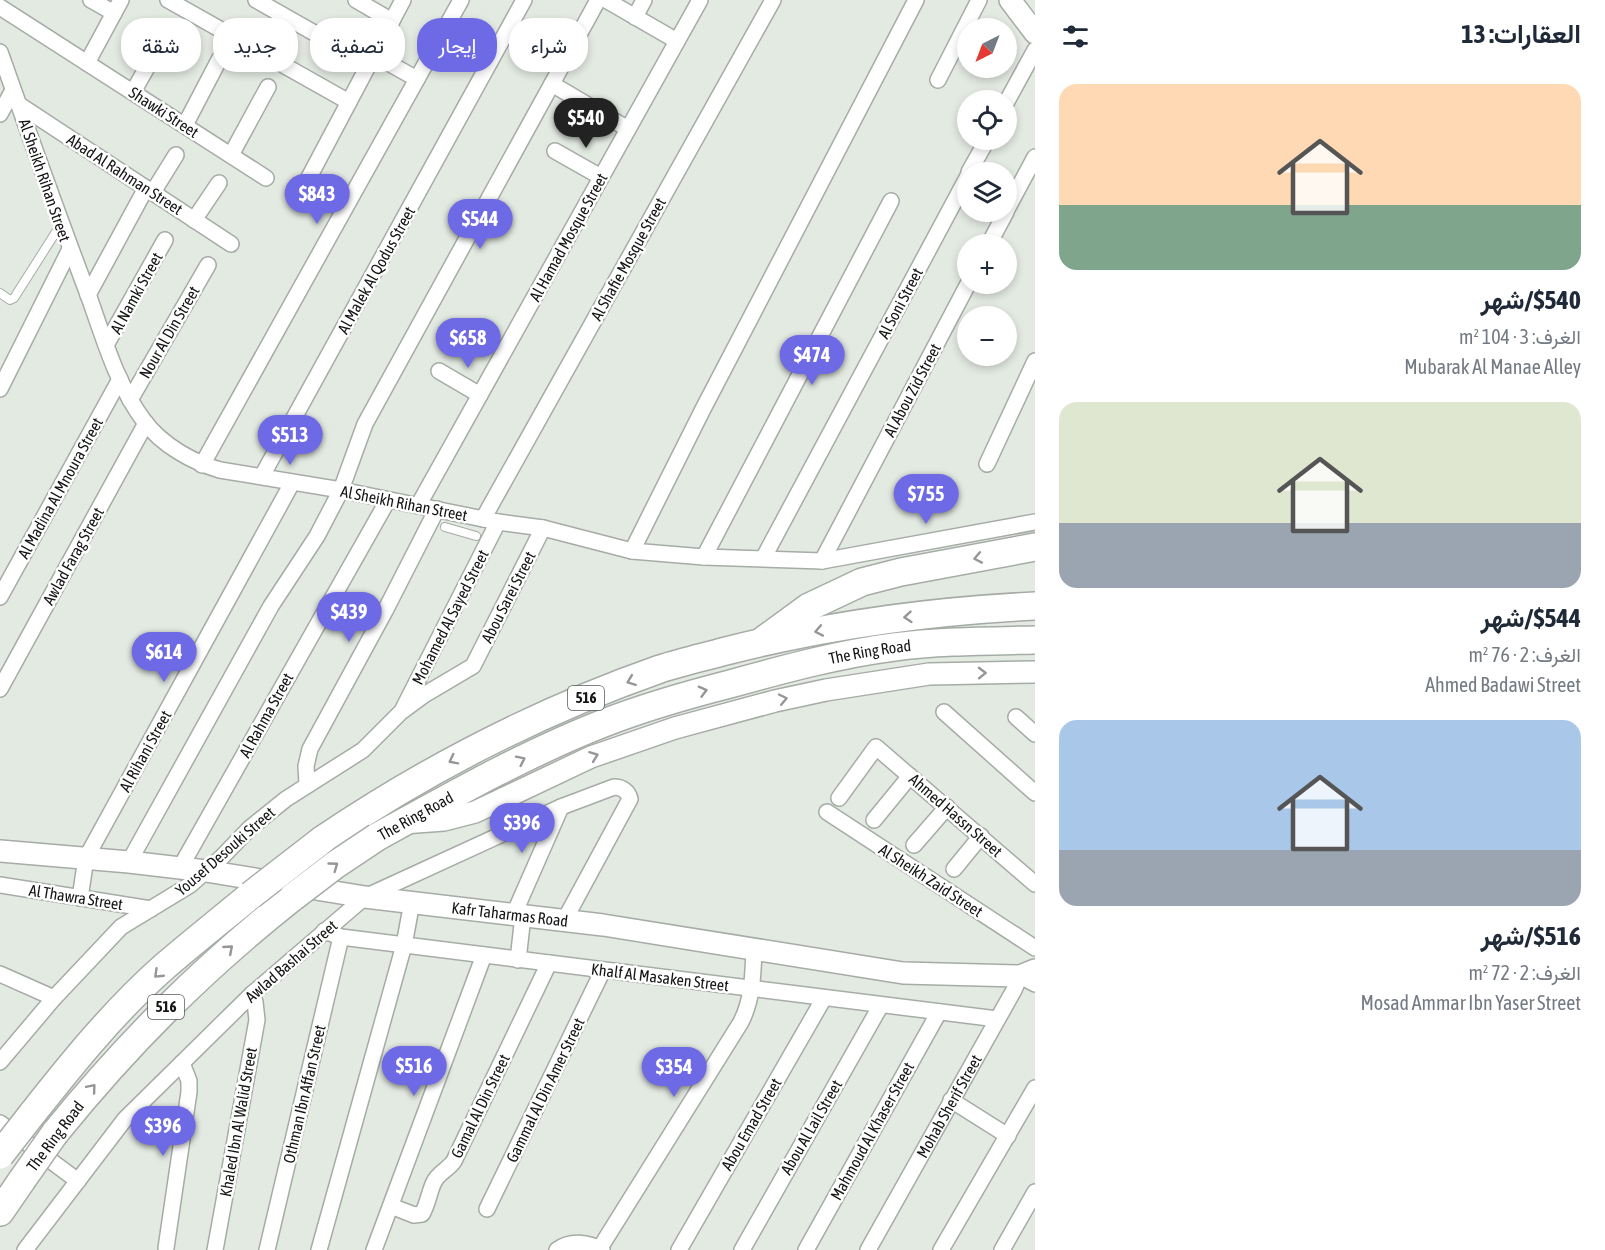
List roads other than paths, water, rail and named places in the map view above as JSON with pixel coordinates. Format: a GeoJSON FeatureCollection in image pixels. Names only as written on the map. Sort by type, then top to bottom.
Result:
{"type":"FeatureCollection","features":[{"type":"Feature","properties":{"kind":"highway"},"geometry":{"type":"LineString","coordinates":[[762,642],[809,607],[862,582],[901,572],[1035,547]]}},
{"type":"Feature","properties":{"kind":"highway"},"geometry":{"type":"LineString","coordinates":[[994,608],[1035,585]]}},
{"type":"Feature","properties":{"kind":"highway","name":"The Ring Road"},"geometry":{"type":"LineString","coordinates":[[0,1155],[71,1064],[164,967],[250,895],[322,840],[368,809],[436,769],[514,729],[662,668],[762,642],[876,620],[1035,606]]}},
{"type":"Feature","properties":{"kind":"highway","name":"The Ring Road"},"geometry":{"type":"LineString","coordinates":[[0,1212],[55,1133],[94,1086],[168,1005],[250,931],[335,865],[377,837],[453,794],[526,757],[604,723],[654,705],[777,671],[895,647],[1035,640]]}},
{"type":"Feature","properties":{"kind":"street"},"geometry":{"type":"LineString","coordinates":[[87,63],[118,6],[91,0]]}},
{"type":"Feature","properties":{"kind":"street"},"geometry":{"type":"LineString","coordinates":[[168,0],[349,102]]}},
{"type":"Feature","properties":{"kind":"street"},"geometry":{"type":"LineString","coordinates":[[256,0],[310,28]]}},
{"type":"Feature","properties":{"kind":"street"},"geometry":{"type":"LineString","coordinates":[[356,0],[387,18]]}},
{"type":"Feature","properties":{"kind":"street"},"geometry":{"type":"LineString","coordinates":[[394,18],[404,0]]}},
{"type":"Feature","properties":{"kind":"street"},"geometry":{"type":"LineString","coordinates":[[202,465],[461,0]]}},
{"type":"Feature","properties":{"kind":"street","name":"Al Malek Al Qodus Street"},"geometry":{"type":"LineString","coordinates":[[262,476],[524,0]]}},
{"type":"Feature","properties":{"kind":"street"},"geometry":{"type":"LineString","coordinates":[[129,862],[271,606],[317,536],[340,490],[365,424],[598,0]]}},
{"type":"Feature","properties":{"kind":"street"},"geometry":{"type":"LineString","coordinates":[[606,0],[677,41]]}},
{"type":"Feature","properties":{"kind":"street"},"geometry":{"type":"LineString","coordinates":[[635,17],[644,0]]}},
{"type":"Feature","properties":{"kind":"street","name":"Al Hamad Mosque Street"},"geometry":{"type":"LineString","coordinates":[[418,506],[700,0]]}},
{"type":"Feature","properties":{"kind":"street","name":"Al Shafie Mosque Street"},"geometry":{"type":"LineString","coordinates":[[485,519],[773,0]]}},
{"type":"Feature","properties":{"kind":"street"},"geometry":{"type":"LineString","coordinates":[[632,551],[707,401],[916,0]]}},
{"type":"Feature","properties":{"kind":"street"},"geometry":{"type":"LineString","coordinates":[[938,80],[979,0]]}},
{"type":"Feature","properties":{"kind":"street"},"geometry":{"type":"LineString","coordinates":[[1011,0],[1035,33]]}},
{"type":"Feature","properties":{"kind":"street","name":"Shawki Street"},"geometry":{"type":"LineString","coordinates":[[0,7],[267,178]]}},
{"type":"Feature","properties":{"kind":"street"},"geometry":{"type":"LineString","coordinates":[[1013,90],[1035,50]]}},
{"type":"Feature","properties":{"kind":"street","name":"Al Sheikh Rihan Street"},"geometry":{"type":"LineString","coordinates":[[0,52],[70,249],[120,380],[146,423],[182,454],[202,465],[220,470],[543,528],[632,551],[822,561]]}},
{"type":"Feature","properties":{"kind":"street"},"geometry":{"type":"LineString","coordinates":[[185,125],[213,71]]}},
{"type":"Feature","properties":{"kind":"street"},"geometry":{"type":"LineString","coordinates":[[134,93],[145,72]]}},
{"type":"Feature","properties":{"kind":"street"},"geometry":{"type":"LineString","coordinates":[[297,200],[365,72]]}},
{"type":"Feature","properties":{"kind":"street"},"geometry":{"type":"LineString","coordinates":[[400,72],[417,79]]}},
{"type":"Feature","properties":{"kind":"street"},"geometry":{"type":"LineString","coordinates":[[552,84],[628,129]]}},
{"type":"Feature","properties":{"kind":"street"},"geometry":{"type":"LineString","coordinates":[[231,155],[268,87]]}},
{"type":"Feature","properties":{"kind":"street"},"geometry":{"type":"LineString","coordinates":[[0,114],[16,97]]}},
{"type":"Feature","properties":{"kind":"street","name":"Abad Al Rahman Street"},"geometry":{"type":"LineString","coordinates":[[16,97],[231,244]]}},
{"type":"Feature","properties":{"kind":"street"},"geometry":{"type":"LineString","coordinates":[[555,151],[601,177]]}},
{"type":"Feature","properties":{"kind":"street"},"geometry":{"type":"LineString","coordinates":[[88,295],[150,190],[176,155]]}},
{"type":"Feature","properties":{"kind":"street"},"geometry":{"type":"LineString","coordinates":[[1017,191],[1035,157]]}},
{"type":"Feature","properties":{"kind":"street"},"geometry":{"type":"LineString","coordinates":[[194,220],[219,183]]}},
{"type":"Feature","properties":{"kind":"street","name":"Al Soni Street"},"geometry":{"type":"LineString","coordinates":[[764,557],[957,195]]}},
{"type":"Feature","properties":{"kind":"street"},"geometry":{"type":"LineString","coordinates":[[704,556],[891,201]]}},
{"type":"Feature","properties":{"kind":"street","name":"Al Namki Street"},"geometry":{"type":"LineString","coordinates":[[106,345],[165,240]]}},
{"type":"Feature","properties":{"kind":"street"},"geometry":{"type":"LineString","coordinates":[[0,389],[70,249]]}},
{"type":"Feature","properties":{"kind":"street","name":"Nour Al Din Street"},"geometry":{"type":"LineString","coordinates":[[130,400],[208,265]]}},
{"type":"Feature","properties":{"kind":"street","name":"Al Abou Zid Street"},"geometry":{"type":"LineString","coordinates":[[822,561],[963,294]]}},
{"type":"Feature","properties":{"kind":"street"},"geometry":{"type":"LineString","coordinates":[[987,464],[1035,361]]}},
{"type":"Feature","properties":{"kind":"street"},"geometry":{"type":"LineString","coordinates":[[439,371],[480,395]]}},
{"type":"Feature","properties":{"kind":"street","name":"Al Madina Al Mnoura Street"},"geometry":{"type":"LineString","coordinates":[[0,597],[120,380]]}},
{"type":"Feature","properties":{"kind":"street","name":"Awlad Farag Street"},"geometry":{"type":"LineString","coordinates":[[0,689],[146,423]]}},
{"type":"Feature","properties":{"kind":"street","name":"Al Rihani Street"},"geometry":{"type":"LineString","coordinates":[[80,898],[86,858],[292,483]]}},
{"type":"Feature","properties":{"kind":"street","name":"Al Rahma Street"},"geometry":{"type":"LineString","coordinates":[[180,868],[388,500]]}},
{"type":"Feature","properties":{"kind":"street"},"geometry":{"type":"LineString","coordinates":[[307,784],[306,766],[310,749],[437,509]]}},
{"type":"Feature","properties":{"kind":"street","name":"Mohamed Al Sayed Street"},"geometry":{"type":"LineString","coordinates":[[401,712],[485,519]]}},
{"type":"Feature","properties":{"kind":"street"},"geometry":{"type":"LineString","coordinates":[[822,561],[1035,522]]}},
{"type":"Feature","properties":{"kind":"street","name":"Abou Sarei Street"},"geometry":{"type":"LineString","coordinates":[[473,666],[543,528]]}},
{"type":"Feature","properties":{"kind":"street","name":"Yousef Desouki Street"},"geometry":{"type":"LineString","coordinates":[[0,1060],[112,935],[131,920],[178,894],[206,871],[259,820],[307,784],[363,750],[401,712],[436,686],[473,666]]}},
{"type":"Feature","properties":{"kind":"street"},"geometry":{"type":"LineString","coordinates":[[402,823],[444,820],[474,812],[573,765],[626,745],[675,728],[775,701],[877,681],[928,674],[1035,672]]}},
{"type":"Feature","properties":{"kind":"street"},"geometry":{"type":"LineString","coordinates":[[944,712],[1035,793]]}},
{"type":"Feature","properties":{"kind":"street"},"geometry":{"type":"LineString","coordinates":[[1016,717],[1035,734]]}},
{"type":"Feature","properties":{"kind":"street","name":"Ahmed Hassn Street"},"geometry":{"type":"LineString","coordinates":[[839,798],[876,747],[1035,884]]}},
{"type":"Feature","properties":{"kind":"street"},"geometry":{"type":"LineString","coordinates":[[874,820],[910,776]]}},
{"type":"Feature","properties":{"kind":"street","name":"Awlad Bashai Street"},"geometry":{"type":"LineString","coordinates":[[25,1250],[125,1119],[252,994],[365,897],[561,807],[614,787],[625,790],[630,800],[564,921]]}},
{"type":"Feature","properties":{"kind":"street"},"geometry":{"type":"LineString","coordinates":[[518,960],[518,915],[561,807]]}},
{"type":"Feature","properties":{"kind":"street"},"geometry":{"type":"LineString","coordinates":[[914,845],[946,807]]}},
{"type":"Feature","properties":{"kind":"street","name":"Al Sheikh Zaid Street"},"geometry":{"type":"LineString","coordinates":[[827,812],[1035,948]]}},
{"type":"Feature","properties":{"kind":"street"},"geometry":{"type":"LineString","coordinates":[[954,869],[981,836]]}},
{"type":"Feature","properties":{"kind":"street","name":"Kafr Taharmas Road"},"geometry":{"type":"LineString","coordinates":[[0,851],[206,871],[365,897],[564,921],[754,948],[903,973],[1030,977]]}},
{"type":"Feature","properties":{"kind":"street","name":"Al Thawra Street"},"geometry":{"type":"LineString","coordinates":[[0,885],[151,909]]}},
{"type":"Feature","properties":{"kind":"street"},"geometry":{"type":"LineString","coordinates":[[319,1250],[404,945],[412,902]]}},
{"type":"Feature","properties":{"kind":"street","name":"Khalf Al Masaken Street"},"geometry":{"type":"LineString","coordinates":[[324,931],[341,937],[997,1019]]}},
{"type":"Feature","properties":{"kind":"street","name":"Othman Ibn Affan Street"},"geometry":{"type":"LineString","coordinates":[[267,1250],[341,937]]}},
{"type":"Feature","properties":{"kind":"street"},"geometry":{"type":"LineString","coordinates":[[557,1250],[563,1245],[574,1243],[588,1244],[601,1249],[741,1022],[752,989],[754,948]]}},
{"type":"Feature","properties":{"kind":"street"},"geometry":{"type":"LineString","coordinates":[[374,1250],[484,955]]}},
{"type":"Feature","properties":{"kind":"street","name":"Gamal Al Din Street"},"geometry":{"type":"LineString","coordinates":[[391,1206],[414,1215],[422,1214],[433,1183],[454,1161],[549,963]]}},
{"type":"Feature","properties":{"kind":"street","name":"Gammal Al Din Amer Street"},"geometry":{"type":"LineString","coordinates":[[487,1209],[603,970]]}},
{"type":"Feature","properties":{"kind":"street"},"geometry":{"type":"LineString","coordinates":[[0,974],[54,999]]}},
{"type":"Feature","properties":{"kind":"street","name":"Mohab Sherif Street"},"geometry":{"type":"LineString","coordinates":[[868,1250],[997,1019],[1030,977]]}},
{"type":"Feature","properties":{"kind":"street","name":"Khaled Ibn Al Walid Street"},"geometry":{"type":"LineString","coordinates":[[215,1250],[257,1020],[252,994]]}},
{"type":"Feature","properties":{"kind":"street","name":"Abou Emad Street"},"geometry":{"type":"LineString","coordinates":[[680,1250],[824,998]]}},
{"type":"Feature","properties":{"kind":"street","name":"Abou Al Lail Street"},"geometry":{"type":"LineString","coordinates":[[742,1250],[881,1005]]}},
{"type":"Feature","properties":{"kind":"street","name":"Mahmoud Al Khaser Street"},"geometry":{"type":"LineString","coordinates":[[806,1250],[939,1012]]}},
{"type":"Feature","properties":{"kind":"street"},"geometry":{"type":"LineString","coordinates":[[170,1249],[189,1092],[182,1063]]}},
{"type":"Feature","properties":{"kind":"street"},"geometry":{"type":"LineString","coordinates":[[941,1250],[1035,1088]]}},
{"type":"Feature","properties":{"kind":"street"},"geometry":{"type":"LineString","coordinates":[[951,1100],[1008,1136]]}},
{"type":"Feature","properties":{"kind":"street"},"geometry":{"type":"LineString","coordinates":[[0,1123],[78,1181]]}},
{"type":"Feature","properties":{"kind":"street"},"geometry":{"type":"LineString","coordinates":[[1002,1250],[1035,1192]]}},
{"type":"Feature","properties":{"kind":"lane"},"geometry":{"type":"LineString","coordinates":[[0,293],[10,300],[13,299],[61,224]]}},
{"type":"Feature","properties":{"kind":"lane"},"geometry":{"type":"LineString","coordinates":[[467,534],[485,519]]}},
{"type":"Feature","properties":{"kind":"lane"},"geometry":{"type":"LineString","coordinates":[[445,527],[476,536]]}}]}
